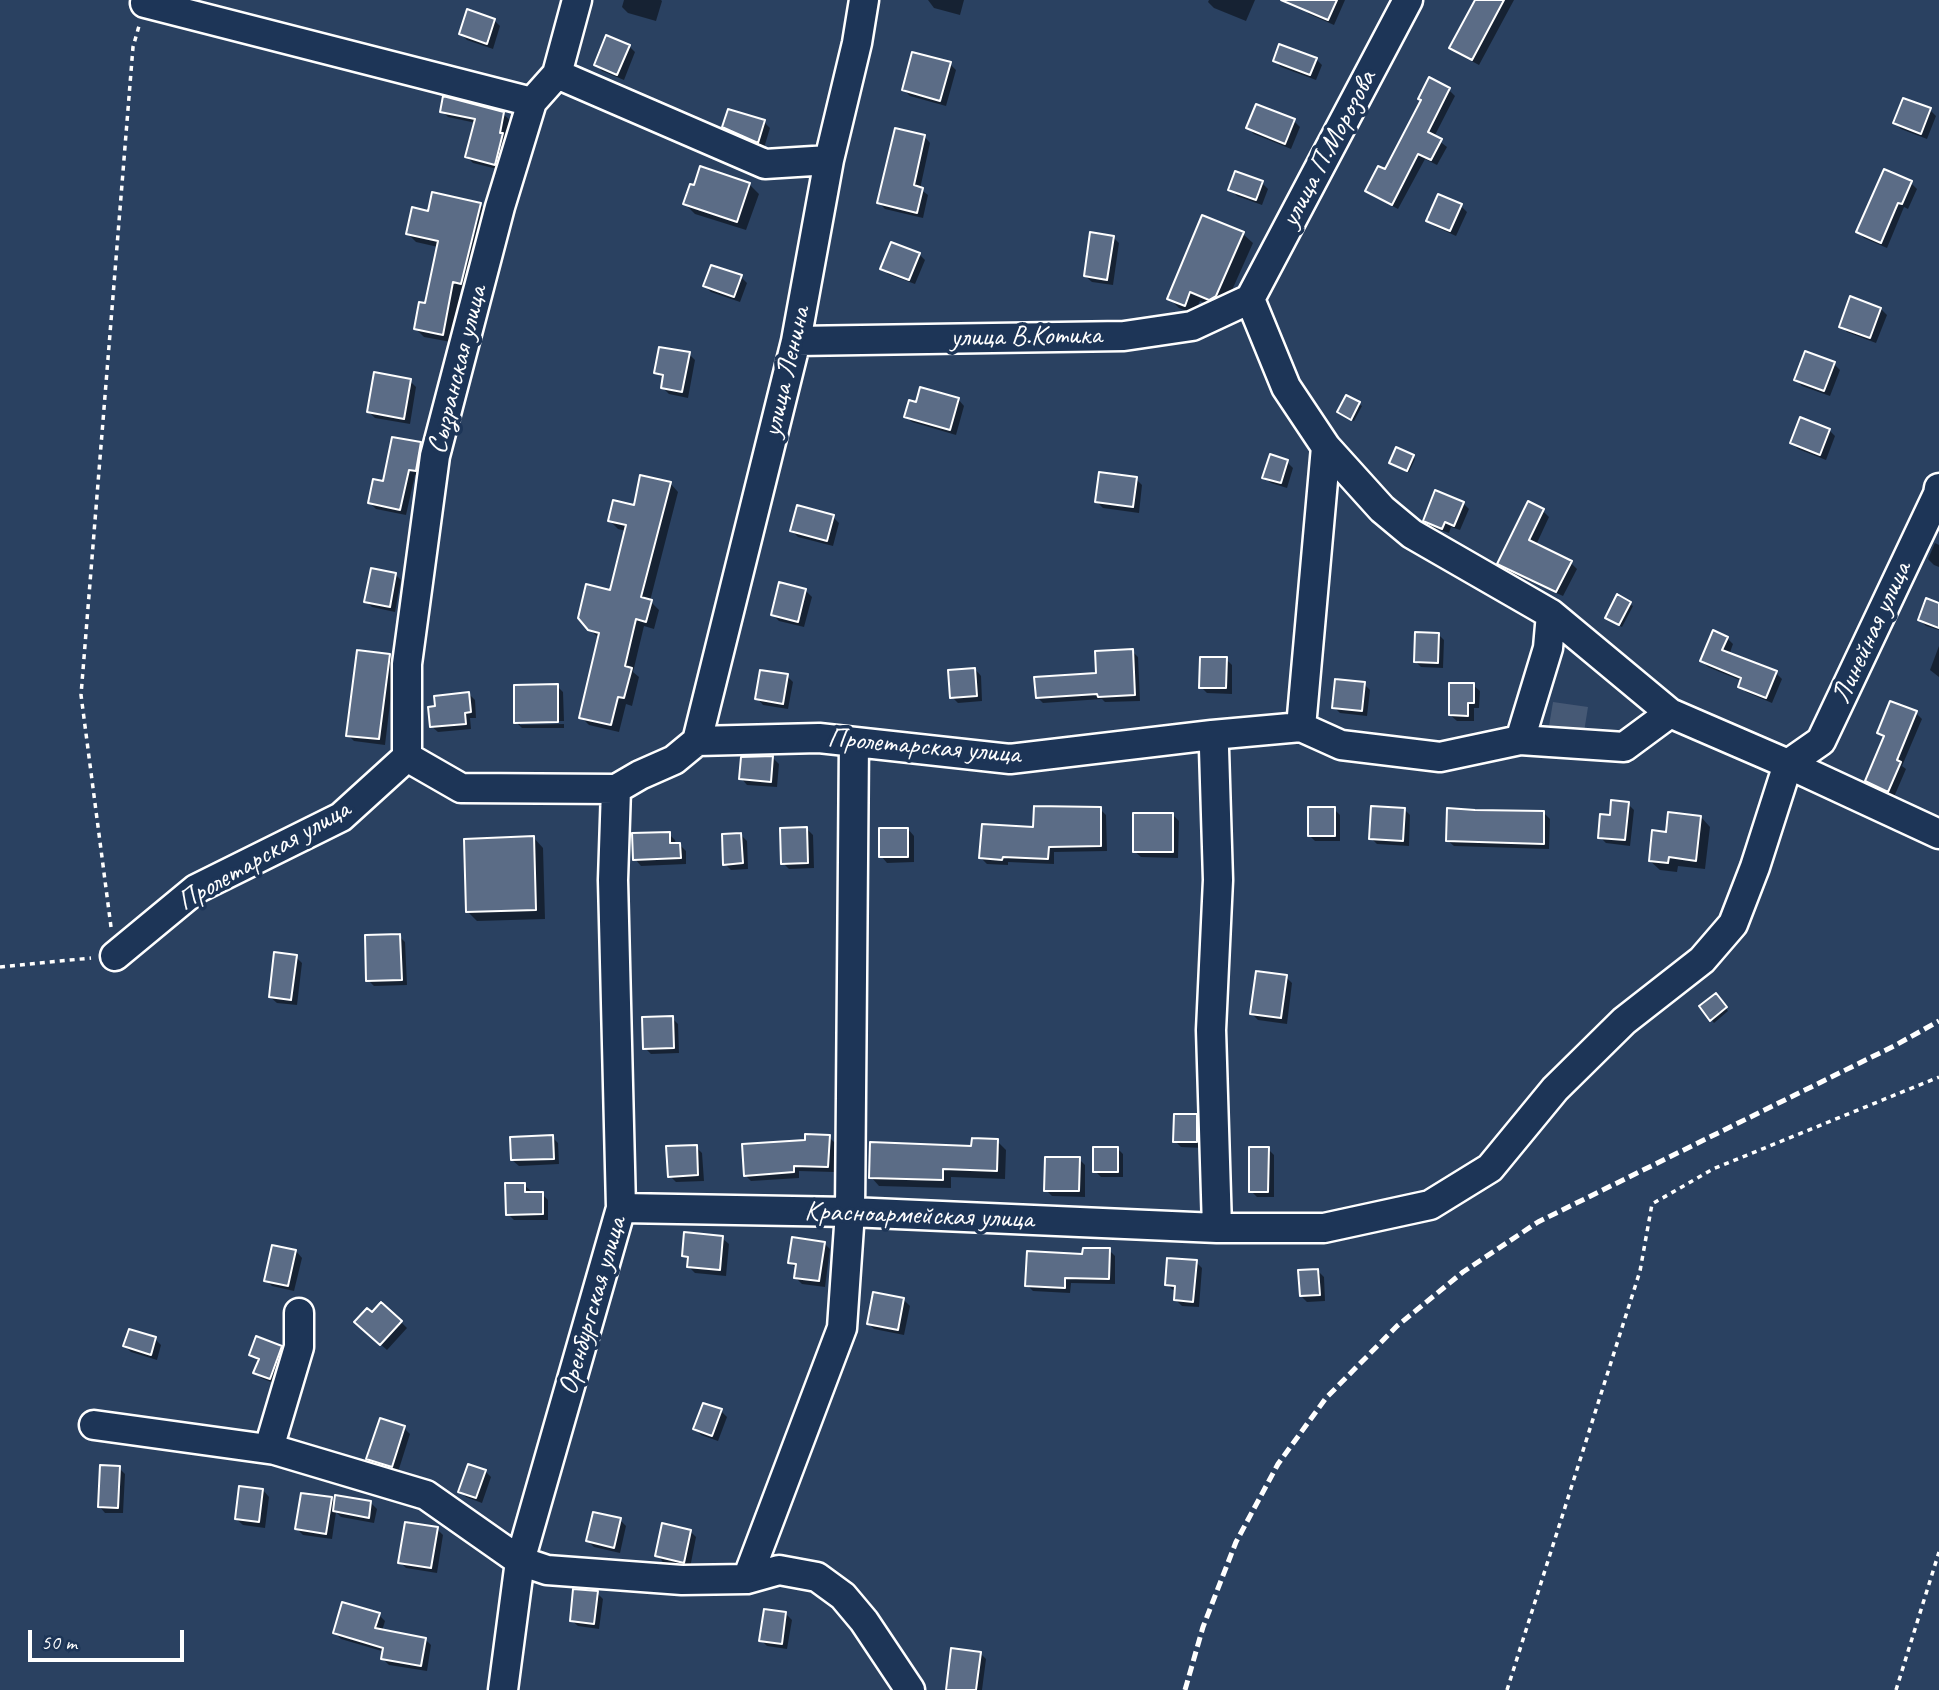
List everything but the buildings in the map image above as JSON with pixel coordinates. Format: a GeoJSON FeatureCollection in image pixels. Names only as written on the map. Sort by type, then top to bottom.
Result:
{"type":"FeatureCollection","features":[{"type":"Feature","properties":{"kind":"street","name":"Сызранская улица"},"geometry":{"type":"LineString","coordinates":[[407,757],[407,664],[435,456],[500,207],[532,102],[557,74],[577,0]]}},
{"type":"Feature","properties":{"kind":"street","name":"улица Ленина"},"geometry":{"type":"LineString","coordinates":[[697,741],[796,341],[829,160],[857,44],[864,0]]}},
{"type":"Feature","properties":{"kind":"street","name":"улица П.Морозова"},"geometry":{"type":"LineString","coordinates":[[1250,299],[1408,0]]}},
{"type":"Feature","properties":{"kind":"street"},"geometry":{"type":"LineString","coordinates":[[145,3],[532,102]]}},
{"type":"Feature","properties":{"kind":"street"},"geometry":{"type":"LineString","coordinates":[[557,74],[765,164],[829,160]]}},
{"type":"Feature","properties":{"kind":"street"},"geometry":{"type":"LineString","coordinates":[[1250,299],[1286,387],[1326,447],[1382,509],[1412,534],[1551,614],[1670,713],[1939,834]]}},
{"type":"Feature","properties":{"kind":"street","name":"улица В.Котика"},"geometry":{"type":"LineString","coordinates":[[796,341],[1124,336],[1192,326],[1250,299]]}},
{"type":"Feature","properties":{"kind":"street"},"geometry":{"type":"LineString","coordinates":[[1301,727],[1326,447]]}},
{"type":"Feature","properties":{"kind":"street","name":"Линейная улица"},"geometry":{"type":"LineString","coordinates":[[1788,764],[1821,740],[1939,488]]}},
{"type":"Feature","properties":{"kind":"street"},"geometry":{"type":"LineString","coordinates":[[1520,740],[1548,648],[1551,614]]}},
{"type":"Feature","properties":{"kind":"street","name":"Пролетарская улица"},"geometry":{"type":"LineString","coordinates":[[697,741],[819,738],[1010,759],[1301,727],[1340,745],[1440,757],[1520,740],[1624,747],[1670,713]]}},
{"type":"Feature","properties":{"kind":"street"},"geometry":{"type":"LineString","coordinates":[[1212,735],[1218,880],[1211,1030],[1217,1228]]}},
{"type":"Feature","properties":{"kind":"street"},"geometry":{"type":"LineString","coordinates":[[407,757],[461,788],[616,789],[674,760],[697,741]]}},
{"type":"Feature","properties":{"kind":"street"},"geometry":{"type":"LineString","coordinates":[[747,1579],[842,1328],[850,1212],[854,742]]}},
{"type":"Feature","properties":{"kind":"street","name":"Пролетарская улица"},"geometry":{"type":"LineString","coordinates":[[115,956],[197,889],[341,817],[407,757]]}},
{"type":"Feature","properties":{"kind":"street","name":"Красноармейская улица"},"geometry":{"type":"LineString","coordinates":[[621,1208],[850,1212],[1217,1228],[1324,1228],[1430,1205],[1490,1168],[1555,1089],[1623,1021],[1702,960],[1733,924],[1755,867],[1788,764]]}},
{"type":"Feature","properties":{"kind":"street","name":"Оренбургская улица"},"geometry":{"type":"LineString","coordinates":[[503,1690],[520,1561],[621,1208],[613,880],[616,789]]}},
{"type":"Feature","properties":{"kind":"street"},"geometry":{"type":"LineString","coordinates":[[269,1448],[299,1347],[299,1313]]}},
{"type":"Feature","properties":{"kind":"street"},"geometry":{"type":"LineString","coordinates":[[94,1425],[269,1448],[426,1495],[520,1561],[547,1570],[682,1580],[747,1579],[779,1570],[817,1577],[843,1596],[864,1620],[910,1690]]}},
{"type":"Feature","properties":{"kind":"path"},"geometry":{"type":"LineString","coordinates":[[0,967],[115,956],[80,695],[133,47],[145,3]]}},
{"type":"Feature","properties":{"kind":"path"},"geometry":{"type":"LineString","coordinates":[[1507,1690],[1640,1271],[1653,1204],[1713,1169],[1939,1077]]}},
{"type":"Feature","properties":{"kind":"path"},"geometry":{"type":"LineString","coordinates":[[1896,1690],[1939,1552]]}},
{"type":"Feature","properties":{"kind":"shaded area"},"geometry":{"type":"Polygon","coordinates":[[[1553,702],[1588,707],[1584,732],[1549,726],[1553,702]]]}},
{"type":"Feature","properties":{"kind":"railway"},"geometry":{"type":"LineString","coordinates":[[1185,1690],[1203,1627],[1236,1542],[1278,1464],[1326,1398],[1397,1326],[1463,1272],[1538,1222],[1894,1046],[1939,1021]]}}]}
